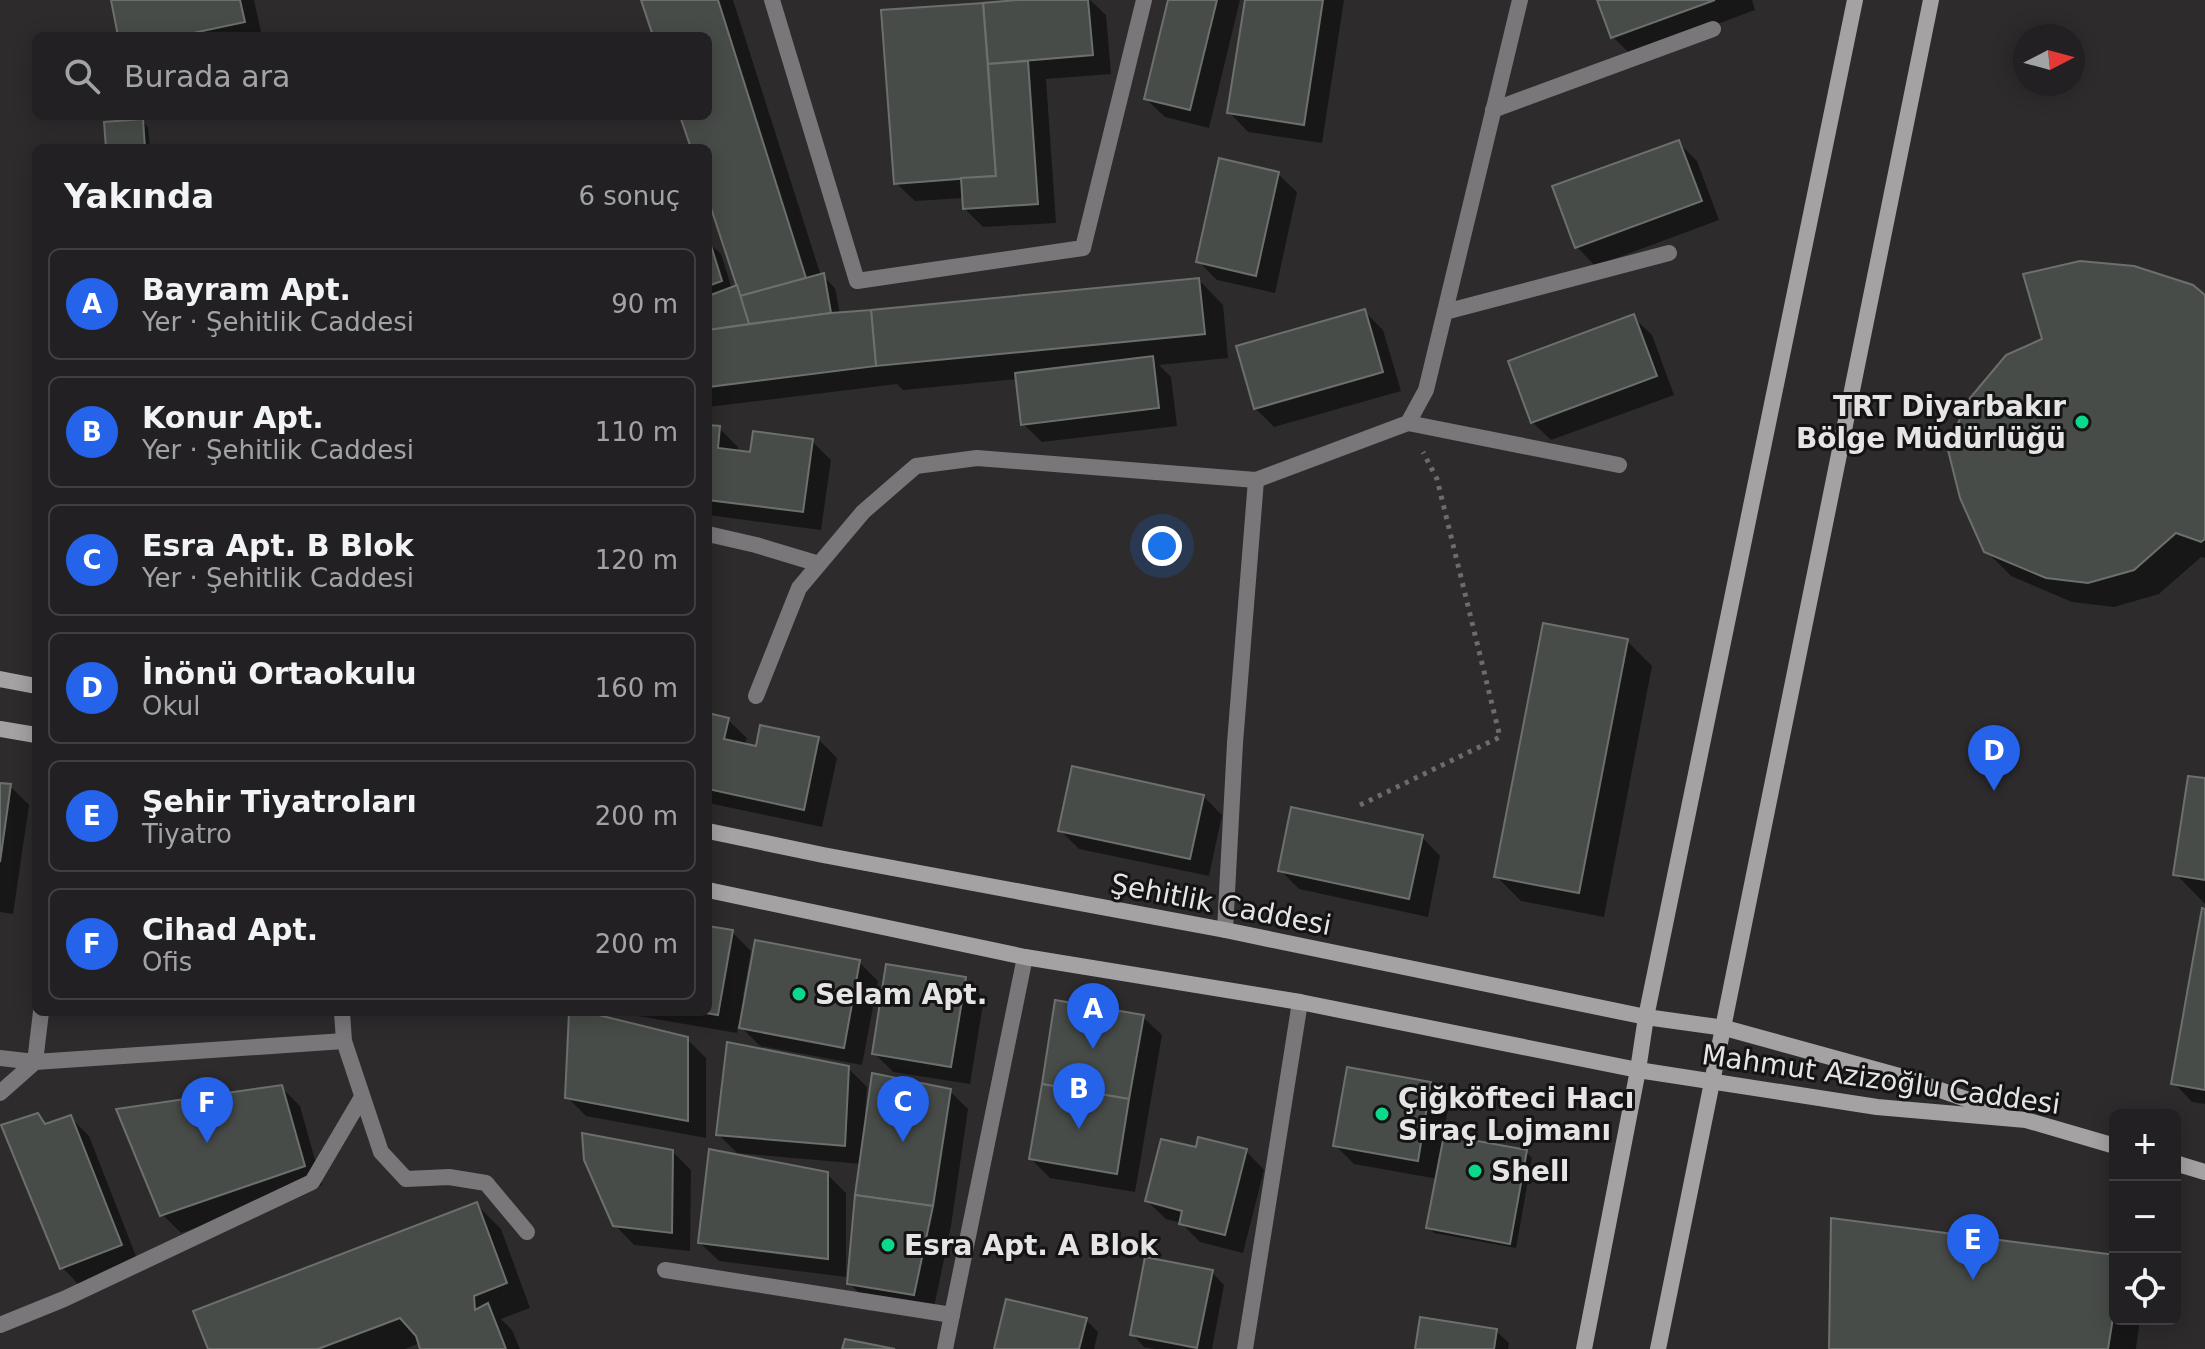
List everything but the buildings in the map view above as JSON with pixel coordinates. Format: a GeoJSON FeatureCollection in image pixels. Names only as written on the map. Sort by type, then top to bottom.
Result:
{"type":"FeatureCollection","features":[{"type":"Feature","properties":{"kind":"street"},"geometry":{"type":"LineString","coordinates":[[772,0],[857,281],[1083,248],[1144,0]]}},
{"type":"Feature","properties":{"kind":"street"},"geometry":{"type":"LineString","coordinates":[[1408,423],[1426,390],[1520,0]]}},
{"type":"Feature","properties":{"kind":"street"},"geometry":{"type":"LineString","coordinates":[[1584,1349],[1646,1017],[1855,0]]}},
{"type":"Feature","properties":{"kind":"street"},"geometry":{"type":"LineString","coordinates":[[1658,1349],[1931,0]]}},
{"type":"Feature","properties":{"kind":"street"},"geometry":{"type":"LineString","coordinates":[[1493,110],[1713,29]]}},
{"type":"Feature","properties":{"kind":"street"},"geometry":{"type":"LineString","coordinates":[[1445,312],[1669,253]]}},
{"type":"Feature","properties":{"kind":"street"},"geometry":{"type":"LineString","coordinates":[[756,696],[799,588],[863,512],[916,466],[977,458],[1256,480],[1408,423],[1619,465]]}},
{"type":"Feature","properties":{"kind":"street"},"geometry":{"type":"LineString","coordinates":[[1225,930],[1235,743],[1256,480]]}},
{"type":"Feature","properties":{"kind":"street"},"geometry":{"type":"LineString","coordinates":[[712,535],[819,564]]}},
{"type":"Feature","properties":{"kind":"street"},"geometry":{"type":"LineString","coordinates":[[0,679],[32,685]]}},
{"type":"Feature","properties":{"kind":"street"},"geometry":{"type":"LineString","coordinates":[[0,729],[32,734]]}},
{"type":"Feature","properties":{"kind":"street","name":"Şehitlik Caddesi"},"geometry":{"type":"LineString","coordinates":[[712,832],[1225,930],[1646,1017],[1725,1028],[1903,1077],[2026,1120]]}},
{"type":"Feature","properties":{"kind":"street"},"geometry":{"type":"LineString","coordinates":[[712,891],[1025,957],[1300,1002],[1638,1070]]}},
{"type":"Feature","properties":{"kind":"street"},"geometry":{"type":"LineString","coordinates":[[945,1349],[1025,957]]}},
{"type":"Feature","properties":{"kind":"street"},"geometry":{"type":"LineString","coordinates":[[1245,1349],[1300,1002]]}},
{"type":"Feature","properties":{"kind":"street"},"geometry":{"type":"LineString","coordinates":[[0,1093],[35,1062],[41,1016]]}},
{"type":"Feature","properties":{"kind":"street"},"geometry":{"type":"LineString","coordinates":[[342,1016],[344,1041],[381,1152],[406,1179],[449,1177],[486,1183],[527,1232]]}},
{"type":"Feature","properties":{"kind":"street"},"geometry":{"type":"LineString","coordinates":[[0,1058],[35,1062],[344,1041]]}},
{"type":"Feature","properties":{"kind":"street","name":"Mahmut Azizoğlu Caddesi"},"geometry":{"type":"LineString","coordinates":[[1638,1070],[1877,1107],[2026,1120],[2109,1144]]}},
{"type":"Feature","properties":{"kind":"street"},"geometry":{"type":"LineString","coordinates":[[0,1325],[64,1299],[312,1182],[362,1097]]}},
{"type":"Feature","properties":{"kind":"street"},"geometry":{"type":"LineString","coordinates":[[2181,1165],[2205,1172]]}},
{"type":"Feature","properties":{"kind":"street"},"geometry":{"type":"LineString","coordinates":[[665,1270],[952,1315]]}},
{"type":"Feature","properties":{"kind":"path"},"geometry":{"type":"LineString","coordinates":[[1360,805],[1500,737],[1437,479],[1408,423]]}},
{"type":"Feature","properties":{"kind":"place","name":"TRT Diyarbakır Bölge Müdürlüğü"},"geometry":{"type":"Point","coordinates":[2082,422]}},
{"type":"Feature","properties":{"kind":"place","name":"İnönü Ortaokulu"},"geometry":{"type":"Point","coordinates":[1994,791]}},
{"type":"Feature","properties":{"kind":"place","name":"Selam Apt."},"geometry":{"type":"Point","coordinates":[799,994]}},
{"type":"Feature","properties":{"kind":"place","name":"Bayram Apt."},"geometry":{"type":"Point","coordinates":[1093,1049]}},
{"type":"Feature","properties":{"kind":"place","name":"Çiğköfteci Hacı Siraç Lojmanı"},"geometry":{"type":"Point","coordinates":[1382,1114]}},
{"type":"Feature","properties":{"kind":"place","name":"Konur Apt."},"geometry":{"type":"Point","coordinates":[1079,1129]}},
{"type":"Feature","properties":{"kind":"place","name":"Esra Apt. B Blok"},"geometry":{"type":"Point","coordinates":[903,1142]}},
{"type":"Feature","properties":{"kind":"place","name":"Cihad Apt."},"geometry":{"type":"Point","coordinates":[207,1143]}},
{"type":"Feature","properties":{"kind":"place","name":"Shell"},"geometry":{"type":"Point","coordinates":[1475,1171]}},
{"type":"Feature","properties":{"kind":"place","name":"Esra Apt. A Blok"},"geometry":{"type":"Point","coordinates":[888,1245]}},
{"type":"Feature","properties":{"kind":"place","name":"Şehir Tiyatroları"},"geometry":{"type":"Point","coordinates":[1973,1280]}}]}
